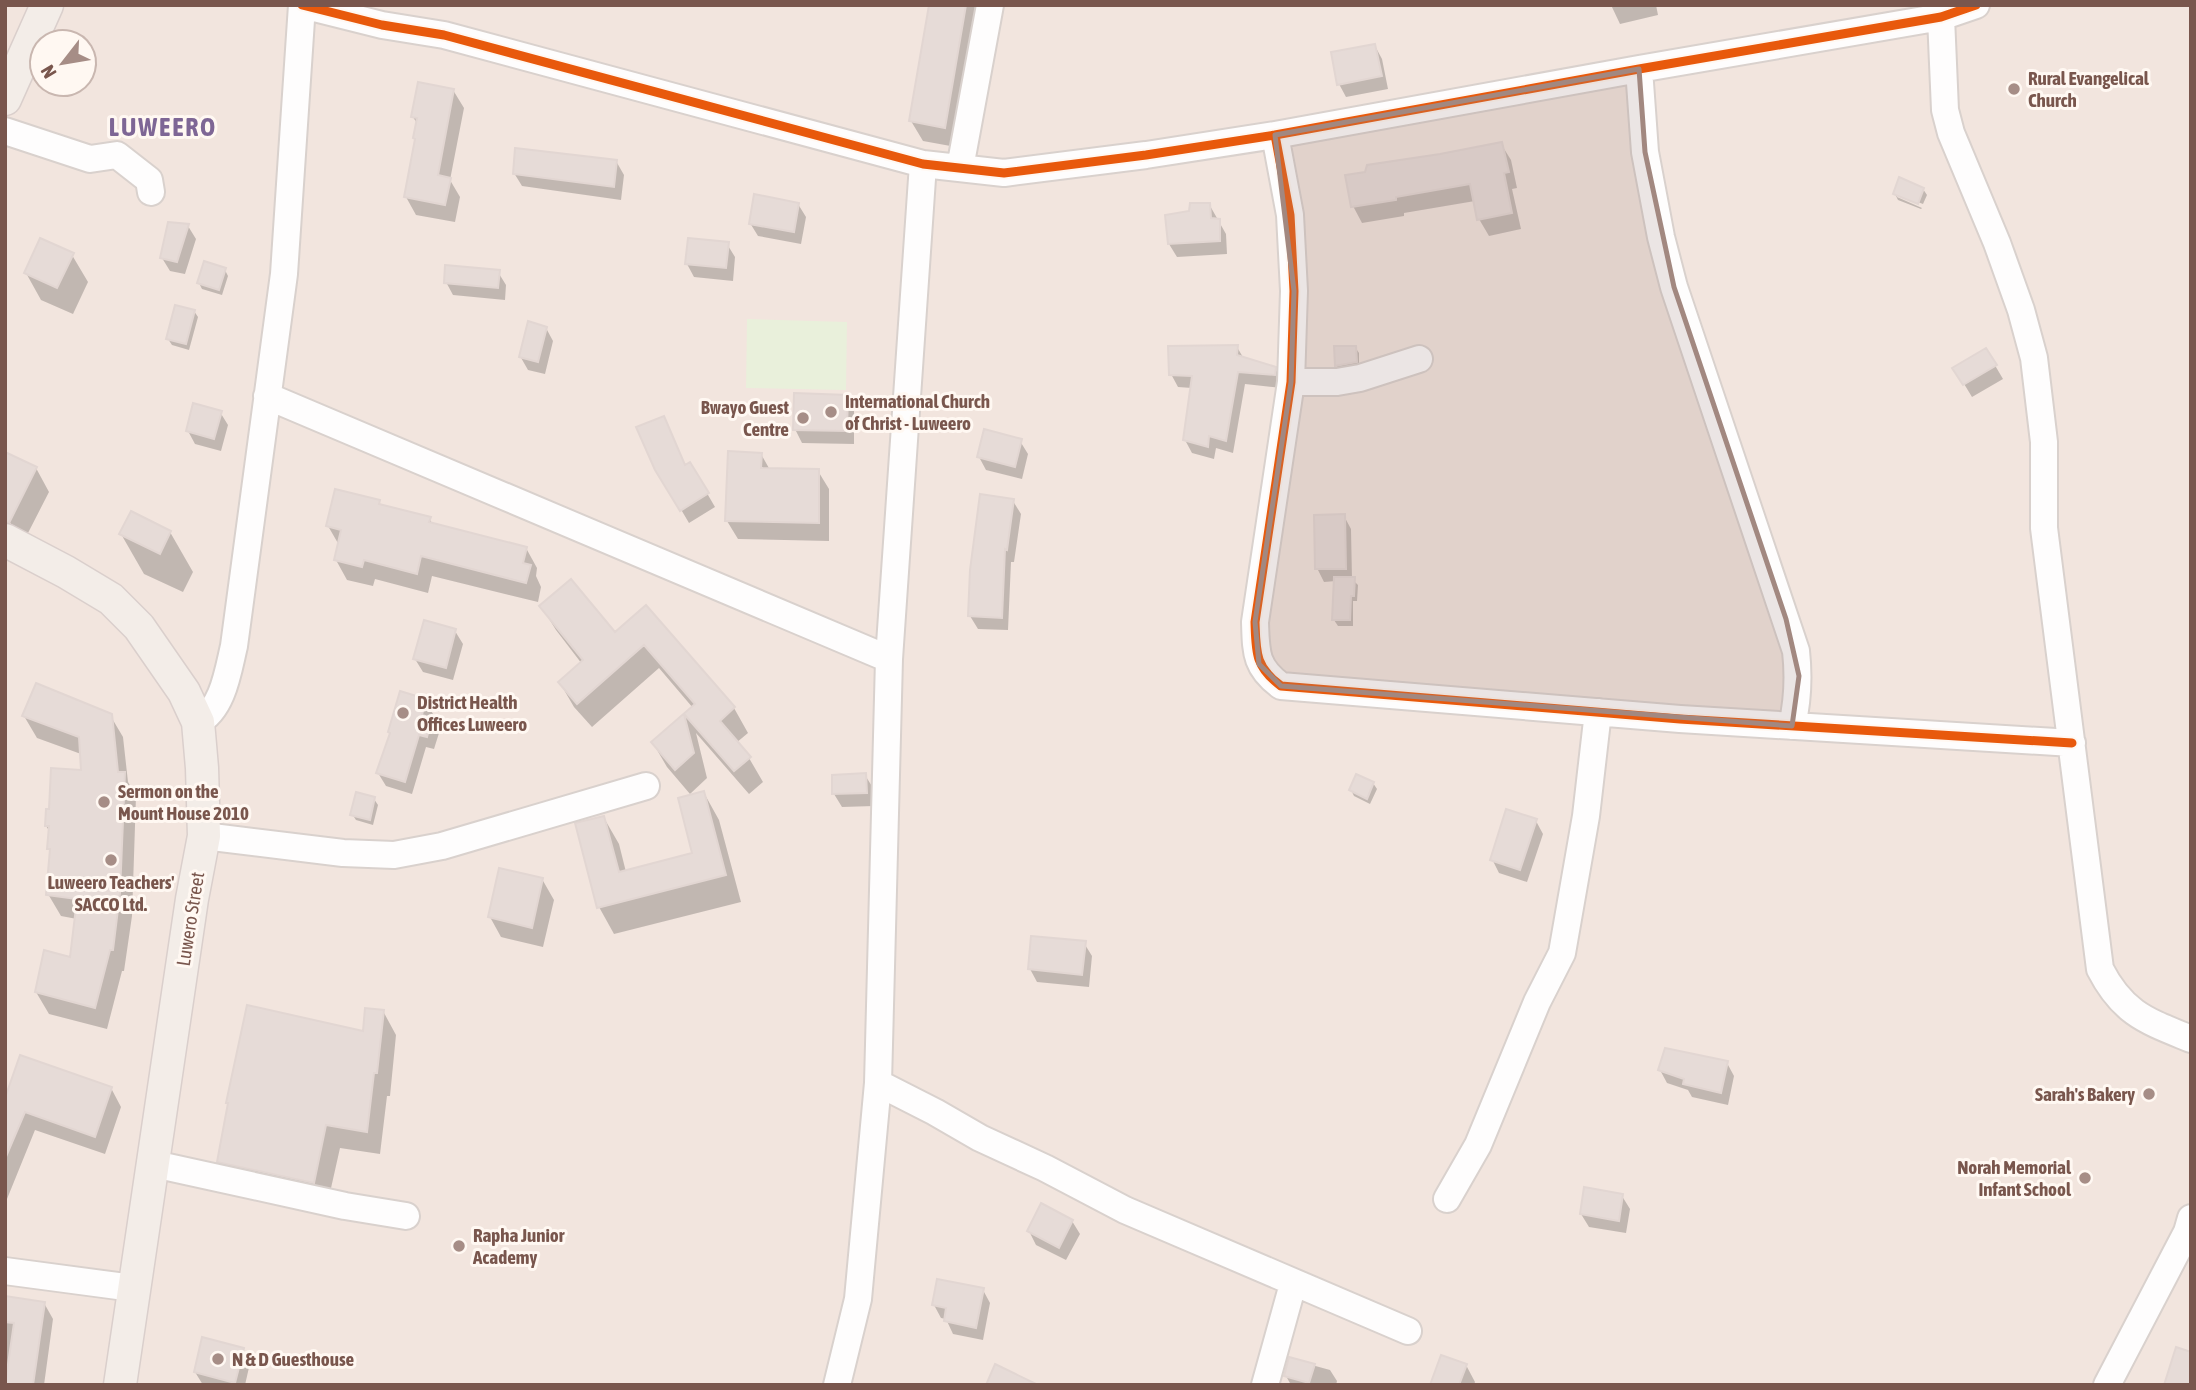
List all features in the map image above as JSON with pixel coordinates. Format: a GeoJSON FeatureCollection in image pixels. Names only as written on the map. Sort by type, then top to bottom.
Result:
{"type":"FeatureCollection","features":[{"type":"Feature","properties":{"kind":"main road"},"geometry":{"type":"LineString","coordinates":[[5,99],[47,5]]}},
{"type":"Feature","properties":{"kind":"main road","name":"Luwero Street"},"geometry":{"type":"LineString","coordinates":[[5,540],[111,599],[139,627],[163,660],[184,692],[198,722],[204,836],[192,899],[120,1385]]}},
{"type":"Feature","properties":{"kind":"street"},"geometry":{"type":"LineString","coordinates":[[198,722],[204,719],[219,699],[234,646],[284,274],[302,5],[382,25],[444,35],[923,164],[1004,173],[1063,167],[1275,135],[1941,18],[1976,5]]}},
{"type":"Feature","properties":{"kind":"street"},"geometry":{"type":"LineString","coordinates":[[960,169],[990,5]]}},
{"type":"Feature","properties":{"kind":"street"},"geometry":{"type":"LineString","coordinates":[[1941,18],[1945,110],[1951,134],[1997,243],[2021,310],[2034,358],[2044,442],[2044,528],[2100,969],[2119,1000],[2133,1012],[2191,1039]]}},
{"type":"Feature","properties":{"kind":"street"},"geometry":{"type":"LineString","coordinates":[[1639,69],[1645,152],[1661,237],[1674,287],[1796,651],[1798,700],[1792,726]]}},
{"type":"Feature","properties":{"kind":"street"},"geometry":{"type":"LineString","coordinates":[[5,131],[90,159],[117,155],[149,180],[151,192]]}},
{"type":"Feature","properties":{"kind":"street"},"geometry":{"type":"LineString","coordinates":[[1275,135],[1290,215],[1294,291],[1291,382],[1255,622],[1259,664],[1268,677],[1281,686],[1792,726],[2072,743]]}},
{"type":"Feature","properties":{"kind":"street"},"geometry":{"type":"LineString","coordinates":[[837,1385],[858,1299],[878,1083],[889,659],[923,164]]}},
{"type":"Feature","properties":{"kind":"street"},"geometry":{"type":"LineString","coordinates":[[1291,382],[1336,382],[1360,378],[1419,359]]}},
{"type":"Feature","properties":{"kind":"street"},"geometry":{"type":"LineString","coordinates":[[267,396],[889,659]]}},
{"type":"Feature","properties":{"kind":"street"},"geometry":{"type":"LineString","coordinates":[[1447,1199],[1478,1145],[1536,1002],[1562,953],[1587,816],[1598,712]]}},
{"type":"Feature","properties":{"kind":"street"},"geometry":{"type":"LineString","coordinates":[[204,836],[343,853],[394,855],[442,846],[646,786]]}},
{"type":"Feature","properties":{"kind":"street"},"geometry":{"type":"LineString","coordinates":[[878,1083],[980,1138],[1125,1210],[1408,1331]]}},
{"type":"Feature","properties":{"kind":"street"},"geometry":{"type":"LineString","coordinates":[[154,1164],[345,1206],[406,1216]]}},
{"type":"Feature","properties":{"kind":"street"},"geometry":{"type":"LineString","coordinates":[[2107,1385],[2187,1232],[2191,1218]]}},
{"type":"Feature","properties":{"kind":"street"},"geometry":{"type":"LineString","coordinates":[[5,1271],[133,1288]]}},
{"type":"Feature","properties":{"kind":"street"},"geometry":{"type":"LineString","coordinates":[[1265,1385],[1293,1283]]}},
{"type":"Feature","properties":{"kind":"highlighted area"},"geometry":{"type":"Polygon","coordinates":[[[1639,69],[1645,152],[1674,287],[1786,619],[1799,676],[1792,726],[1281,686],[1259,664],[1255,622],[1291,382],[1294,291],[1275,135],[1639,69]]]}},
{"type":"Feature","properties":{"kind":"shaded area"},"geometry":{"type":"Polygon","coordinates":[[[5,5],[2191,5],[2191,1385],[5,1385],[5,5]]]}},
{"type":"Feature","properties":{"kind":"green space"},"geometry":{"type":"Polygon","coordinates":[[[747,319],[847,322],[846,390],[746,388],[747,319]]]}},
{"type":"Feature","properties":{"kind":"building"},"geometry":{"type":"Polygon","coordinates":[[[929,5],[966,5],[945,128],[909,121],[929,5]]]}},
{"type":"Feature","properties":{"kind":"building"},"geometry":{"type":"Polygon","coordinates":[[[1375,44],[1382,76],[1337,85],[1331,52],[1375,44]]]}},
{"type":"Feature","properties":{"kind":"building"},"geometry":{"type":"Polygon","coordinates":[[[418,82],[454,89],[438,175],[451,178],[445,205],[404,197],[415,139],[417,118],[411,117],[418,82]]]}},
{"type":"Feature","properties":{"kind":"building"},"geometry":{"type":"Polygon","coordinates":[[[1502,142],[1509,172],[1504,173],[1512,213],[1477,220],[1470,184],[1351,207],[1345,175],[1365,172],[1367,165],[1502,142]]]}},
{"type":"Feature","properties":{"kind":"building"},"geometry":{"type":"Polygon","coordinates":[[[515,148],[617,160],[614,187],[513,174],[515,148]]]}},
{"type":"Feature","properties":{"kind":"building"},"geometry":{"type":"Polygon","coordinates":[[[1899,177],[1924,188],[1918,204],[1893,194],[1899,177]]]}},
{"type":"Feature","properties":{"kind":"building"},"geometry":{"type":"Polygon","coordinates":[[[754,194],[799,203],[794,232],[749,224],[754,194]]]}},
{"type":"Feature","properties":{"kind":"building"},"geometry":{"type":"Polygon","coordinates":[[[1190,203],[1210,203],[1211,218],[1220,219],[1220,241],[1168,244],[1165,215],[1189,211],[1190,203]]]}},
{"type":"Feature","properties":{"kind":"building"},"geometry":{"type":"Polygon","coordinates":[[[168,222],[189,224],[177,262],[160,258],[168,222]]]}},
{"type":"Feature","properties":{"kind":"building"},"geometry":{"type":"Polygon","coordinates":[[[40,238],[74,253],[57,288],[24,273],[40,238]]]}},
{"type":"Feature","properties":{"kind":"building"},"geometry":{"type":"Polygon","coordinates":[[[688,238],[729,242],[726,268],[685,264],[688,238]]]}},
{"type":"Feature","properties":{"kind":"building"},"geometry":{"type":"Polygon","coordinates":[[[204,261],[226,268],[219,290],[197,283],[204,261]]]}},
{"type":"Feature","properties":{"kind":"building"},"geometry":{"type":"Polygon","coordinates":[[[445,265],[500,270],[498,288],[444,283],[445,265]]]}},
{"type":"Feature","properties":{"kind":"building"},"geometry":{"type":"Polygon","coordinates":[[[175,305],[195,310],[186,344],[166,339],[175,305]]]}},
{"type":"Feature","properties":{"kind":"building"},"geometry":{"type":"Polygon","coordinates":[[[528,321],[547,327],[538,362],[519,357],[528,321]]]}},
{"type":"Feature","properties":{"kind":"building"},"geometry":{"type":"Polygon","coordinates":[[[1238,345],[1237,355],[1276,367],[1275,375],[1238,372],[1226,441],[1209,436],[1208,447],[1183,440],[1192,376],[1169,375],[1168,346],[1238,345]]]}},
{"type":"Feature","properties":{"kind":"building"},"geometry":{"type":"Polygon","coordinates":[[[1334,346],[1356,346],[1357,362],[1335,366],[1334,346]]]}},
{"type":"Feature","properties":{"kind":"building"},"geometry":{"type":"Polygon","coordinates":[[[1986,348],[1997,365],[1963,385],[1952,368],[1986,348]]]}},
{"type":"Feature","properties":{"kind":"building"},"geometry":{"type":"Polygon","coordinates":[[[794,393],[848,395],[847,431],[793,430],[794,393]]]}},
{"type":"Feature","properties":{"kind":"building"},"geometry":{"type":"Polygon","coordinates":[[[193,403],[222,411],[214,439],[186,431],[193,403]]]}},
{"type":"Feature","properties":{"kind":"building"},"geometry":{"type":"Polygon","coordinates":[[[664,416],[685,465],[690,462],[709,493],[680,511],[655,470],[636,427],[664,416]]]}},
{"type":"Feature","properties":{"kind":"building"},"geometry":{"type":"Polygon","coordinates":[[[984,429],[1022,439],[1015,467],[977,457],[984,429]]]}},
{"type":"Feature","properties":{"kind":"building"},"geometry":{"type":"Polygon","coordinates":[[[728,451],[762,453],[761,468],[819,469],[819,523],[725,521],[728,451]]]}},
{"type":"Feature","properties":{"kind":"building"},"geometry":{"type":"Polygon","coordinates":[[[5,452],[37,467],[9,523],[5,522],[5,452]]]}},
{"type":"Feature","properties":{"kind":"building"},"geometry":{"type":"Polygon","coordinates":[[[335,489],[431,517],[429,522],[527,547],[523,563],[531,565],[526,583],[421,556],[417,574],[364,560],[362,567],[334,560],[341,530],[326,526],[335,489]]]}},
{"type":"Feature","properties":{"kind":"building"},"geometry":{"type":"Polygon","coordinates":[[[980,494],[1014,499],[1007,550],[1005,549],[1002,618],[968,616],[970,570],[980,494]]]}},
{"type":"Feature","properties":{"kind":"building"},"geometry":{"type":"Polygon","coordinates":[[[131,511],[171,531],[160,554],[119,534],[131,511]]]}},
{"type":"Feature","properties":{"kind":"building"},"geometry":{"type":"Polygon","coordinates":[[[1345,514],[1346,569],[1315,569],[1314,515],[1345,514]]]}},
{"type":"Feature","properties":{"kind":"building"},"geometry":{"type":"Polygon","coordinates":[[[1334,577],[1355,577],[1350,620],[1332,620],[1334,577]]]}},
{"type":"Feature","properties":{"kind":"building"},"geometry":{"type":"Polygon","coordinates":[[[571,579],[615,632],[646,605],[735,707],[720,721],[751,757],[734,771],[684,714],[694,753],[675,770],[651,742],[695,704],[644,645],[577,704],[558,682],[583,660],[539,606],[571,579]]]}},
{"type":"Feature","properties":{"kind":"building"},"geometry":{"type":"Polygon","coordinates":[[[424,620],[456,629],[446,668],[413,659],[424,620]]]}},
{"type":"Feature","properties":{"kind":"building"},"geometry":{"type":"Polygon","coordinates":[[[36,683],[112,714],[118,772],[125,772],[120,893],[113,950],[110,950],[95,1008],[35,992],[44,950],[70,957],[77,899],[46,895],[50,849],[47,849],[49,826],[45,826],[46,809],[49,809],[51,768],[81,770],[79,737],[22,716],[36,683]]]}},
{"type":"Feature","properties":{"kind":"building"},"geometry":{"type":"Polygon","coordinates":[[[400,691],[426,699],[422,715],[432,718],[427,737],[419,735],[405,782],[376,773],[390,733],[388,732],[400,691]]]}},
{"type":"Feature","properties":{"kind":"building"},"geometry":{"type":"Polygon","coordinates":[[[866,773],[867,793],[832,794],[832,775],[866,773]]]}},
{"type":"Feature","properties":{"kind":"building"},"geometry":{"type":"Polygon","coordinates":[[[1356,774],[1374,782],[1367,799],[1349,790],[1356,774]]]}},
{"type":"Feature","properties":{"kind":"building"},"geometry":{"type":"Polygon","coordinates":[[[704,791],[726,875],[597,908],[575,823],[604,816],[619,872],[692,853],[678,798],[704,791]]]}},
{"type":"Feature","properties":{"kind":"building"},"geometry":{"type":"Polygon","coordinates":[[[356,792],[375,797],[370,820],[350,815],[356,792]]]}},
{"type":"Feature","properties":{"kind":"building"},"geometry":{"type":"Polygon","coordinates":[[[1506,809],[1537,819],[1520,870],[1490,860],[1506,809]]]}},
{"type":"Feature","properties":{"kind":"building"},"geometry":{"type":"Polygon","coordinates":[[[499,868],[543,878],[532,928],[488,917],[499,868]]]}},
{"type":"Feature","properties":{"kind":"building"},"geometry":{"type":"Polygon","coordinates":[[[1031,936],[1086,941],[1082,975],[1028,969],[1031,936]]]}},
{"type":"Feature","properties":{"kind":"building"},"geometry":{"type":"Polygon","coordinates":[[[247,1005],[363,1031],[365,1008],[384,1010],[367,1132],[326,1125],[314,1183],[217,1162],[226,1103],[247,1005]]]}},
{"type":"Feature","properties":{"kind":"building"},"geometry":{"type":"Polygon","coordinates":[[[1665,1048],[1728,1061],[1721,1093],[1683,1084],[1684,1079],[1658,1070],[1665,1048]]]}},
{"type":"Feature","properties":{"kind":"building"},"geometry":{"type":"Polygon","coordinates":[[[20,1055],[112,1087],[95,1137],[25,1112],[5,1159],[5,1098],[20,1055]]]}},
{"type":"Feature","properties":{"kind":"building"},"geometry":{"type":"Polygon","coordinates":[[[1584,1187],[1623,1194],[1619,1221],[1580,1214],[1584,1187]]]}},
{"type":"Feature","properties":{"kind":"building"},"geometry":{"type":"Polygon","coordinates":[[[1041,1203],[1073,1220],[1059,1248],[1027,1231],[1041,1203]]]}},
{"type":"Feature","properties":{"kind":"building"},"geometry":{"type":"Polygon","coordinates":[[[937,1279],[984,1288],[976,1328],[944,1321],[946,1308],[932,1305],[937,1279]]]}},
{"type":"Feature","properties":{"kind":"building"},"geometry":{"type":"Polygon","coordinates":[[[5,1296],[45,1302],[33,1385],[5,1385],[14,1323],[5,1322],[5,1296]]]}},
{"type":"Feature","properties":{"kind":"building"},"geometry":{"type":"Polygon","coordinates":[[[202,1337],[244,1348],[235,1383],[194,1372],[202,1337]]]}},
{"type":"Feature","properties":{"kind":"building"},"geometry":{"type":"Polygon","coordinates":[[[2176,1347],[2191,1352],[2191,1385],[2164,1385],[2176,1347]]]}},
{"type":"Feature","properties":{"kind":"building"},"geometry":{"type":"Polygon","coordinates":[[[1441,1355],[1467,1364],[1459,1385],[1430,1385],[1441,1355]]]}},
{"type":"Feature","properties":{"kind":"building"},"geometry":{"type":"Polygon","coordinates":[[[1289,1357],[1315,1364],[1309,1383],[1284,1376],[1289,1357]]]}},
{"type":"Feature","properties":{"kind":"building"},"geometry":{"type":"Polygon","coordinates":[[[995,1364],[1038,1385],[986,1385],[995,1364]]]}},
{"type":"Feature","properties":{"kind":"cycle path"},"geometry":{"type":"LineString","coordinates":[[302,5],[382,25],[444,35],[923,164],[1004,173],[1275,135],[1941,17],[1976,5]]}},
{"type":"Feature","properties":{"kind":"cycle path"},"geometry":{"type":"LineString","coordinates":[[1275,135],[1290,215],[1294,291],[1291,382],[1255,622],[1259,658],[1266,672],[1281,686],[1680,719],[2072,743]]}},
{"type":"Feature","properties":{"kind":"place","name":"Rural Evangelical Church"},"geometry":{"type":"Point","coordinates":[2014,89]}},
{"type":"Feature","properties":{"kind":"place","name":"International Church of Christ - Luweero"},"geometry":{"type":"Point","coordinates":[831,412]}},
{"type":"Feature","properties":{"kind":"place","name":"Bwayo Guest Centre"},"geometry":{"type":"Point","coordinates":[803,418]}},
{"type":"Feature","properties":{"kind":"place","name":"District Health Offices Luweero"},"geometry":{"type":"Point","coordinates":[403,713]}},
{"type":"Feature","properties":{"kind":"place","name":"Sermon on the Mount House 2010"},"geometry":{"type":"Point","coordinates":[104,802]}},
{"type":"Feature","properties":{"kind":"place","name":"Luweero Teachers' SACCO Ltd."},"geometry":{"type":"Point","coordinates":[111,860]}},
{"type":"Feature","properties":{"kind":"place","name":"Sarah's Bakery"},"geometry":{"type":"Point","coordinates":[2149,1094]}},
{"type":"Feature","properties":{"kind":"place","name":"Norah Memorial Infant School"},"geometry":{"type":"Point","coordinates":[2085,1178]}},
{"type":"Feature","properties":{"kind":"place","name":"Rapha Junior Academy"},"geometry":{"type":"Point","coordinates":[459,1246]}},
{"type":"Feature","properties":{"kind":"place","name":"N & D Guesthouse"},"geometry":{"type":"Point","coordinates":[218,1359]}},
{"type":"Feature","properties":{"kind":"district","name":"LUWEERO"},"geometry":{"type":"Point","coordinates":[163,127]}}]}
